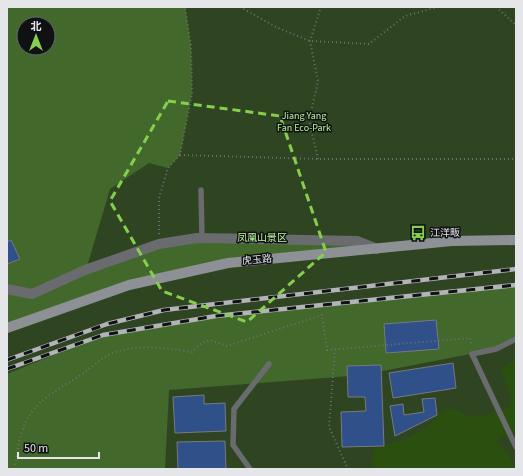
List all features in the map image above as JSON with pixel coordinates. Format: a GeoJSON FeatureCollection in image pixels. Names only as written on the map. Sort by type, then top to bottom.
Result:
{"type":"FeatureCollection","features":[{"type":"Feature","properties":{"kind":"street"},"geometry":{"type":"LineString","coordinates":[[7,289],[32,294],[85,270],[159,244],[202,238],[357,241],[377,249]]}},
{"type":"Feature","properties":{"kind":"street","name":"虎玉路"},"geometry":{"type":"LineString","coordinates":[[7,328],[129,285],[221,264],[452,241],[516,240]]}},
{"type":"Feature","properties":{"kind":"lane"},"geometry":{"type":"LineString","coordinates":[[201,190],[202,238]]}},
{"type":"Feature","properties":{"kind":"lane"},"geometry":{"type":"LineString","coordinates":[[516,339],[496,349],[472,354],[516,446]]}},
{"type":"Feature","properties":{"kind":"lane"},"geometry":{"type":"LineString","coordinates":[[250,469],[233,445],[234,409],[269,364]]}},
{"type":"Feature","properties":{"kind":"path"},"geometry":{"type":"LineString","coordinates":[[159,244],[159,198],[168,168],[180,155],[189,115],[192,85],[191,46],[185,7]]}},
{"type":"Feature","properties":{"kind":"path"},"geometry":{"type":"LineString","coordinates":[[240,7],[278,28],[310,41],[369,44],[405,16],[438,7]]}},
{"type":"Feature","properties":{"kind":"path"},"geometry":{"type":"LineString","coordinates":[[318,159],[310,124],[311,112],[318,82],[310,41],[321,7]]}},
{"type":"Feature","properties":{"kind":"path"},"geometry":{"type":"LineString","coordinates":[[496,7],[516,25]]}},
{"type":"Feature","properties":{"kind":"path"},"geometry":{"type":"LineString","coordinates":[[180,155],[318,159],[516,159]]}},
{"type":"Feature","properties":{"kind":"path"},"geometry":{"type":"LineString","coordinates":[[15,469],[17,446],[22,425],[34,408],[58,388],[83,374],[94,363],[111,354],[152,346],[192,352],[202,343],[210,340],[227,346],[322,315],[327,350],[470,338],[474,353]]}},
{"type":"Feature","properties":{"kind":"path"},"geometry":{"type":"LineString","coordinates":[[335,349],[329,427],[348,469]]}},
{"type":"Feature","properties":{"kind":"highlighted area"},"geometry":{"type":"Polygon","coordinates":[[[168,101],[280,116],[326,252],[247,322],[162,291],[110,201],[168,101]]]}},
{"type":"Feature","properties":{"kind":"green space","name":"凤凰山景区"},"geometry":{"type":"Polygon","coordinates":[[[7,7],[516,7],[516,469],[7,469],[7,7]]]}},
{"type":"Feature","properties":{"kind":"shaded area"},"geometry":{"type":"Polygon","coordinates":[[[7,7],[185,7],[191,46],[192,93],[180,155],[168,168],[149,163],[110,189],[86,270],[159,244],[197,238],[316,240],[377,249],[228,263],[129,285],[7,328],[7,7]]]}},
{"type":"Feature","properties":{"kind":"shaded area"},"geometry":{"type":"Polygon","coordinates":[[[516,285],[516,339],[496,349],[362,375],[169,390],[165,469],[7,469],[7,374],[103,335],[216,316],[516,285]]]}},
{"type":"Feature","properties":{"kind":"shaded area"},"geometry":{"type":"Polygon","coordinates":[[[516,359],[516,430],[497,440],[497,443],[507,452],[516,469],[375,469],[371,459],[375,448],[389,445],[412,436],[431,424],[444,410],[453,409],[475,417],[509,407],[511,400],[501,369],[516,359]]]}},
{"type":"Feature","properties":{"kind":"building"},"geometry":{"type":"Polygon","coordinates":[[[11,240],[20,259],[7,264],[7,242],[11,240]]]}},
{"type":"Feature","properties":{"kind":"building"},"geometry":{"type":"Polygon","coordinates":[[[436,320],[439,349],[386,353],[384,324],[436,320]]]}},
{"type":"Feature","properties":{"kind":"building"},"geometry":{"type":"Polygon","coordinates":[[[453,363],[456,388],[393,398],[389,373],[453,363]]]}},
{"type":"Feature","properties":{"kind":"building"},"geometry":{"type":"Polygon","coordinates":[[[381,365],[384,446],[342,447],[341,412],[366,411],[365,397],[348,397],[347,366],[381,365]]]}},
{"type":"Feature","properties":{"kind":"building"},"geometry":{"type":"Polygon","coordinates":[[[204,395],[204,404],[225,403],[226,431],[175,433],[173,397],[204,395]]]}},
{"type":"Feature","properties":{"kind":"building"},"geometry":{"type":"Polygon","coordinates":[[[435,398],[437,415],[395,436],[390,406],[403,404],[404,415],[424,412],[422,399],[435,398]]]}},
{"type":"Feature","properties":{"kind":"building"},"geometry":{"type":"Polygon","coordinates":[[[225,441],[226,469],[178,469],[177,442],[225,441]]]}},
{"type":"Feature","properties":{"kind":"railway"},"geometry":{"type":"LineString","coordinates":[[7,360],[107,324],[164,310],[516,269]]}},
{"type":"Feature","properties":{"kind":"railway"},"geometry":{"type":"LineString","coordinates":[[7,369],[103,335],[216,316],[516,285]]}},
{"type":"Feature","properties":{"kind":"place","name":"江洋畈"},"geometry":{"type":"Point","coordinates":[418,233]}},
{"type":"Feature","properties":{"kind":"park label","name":"Jiang Yang Fan Eco-Park"},"geometry":{"type":"Point","coordinates":[304,122]}}]}
